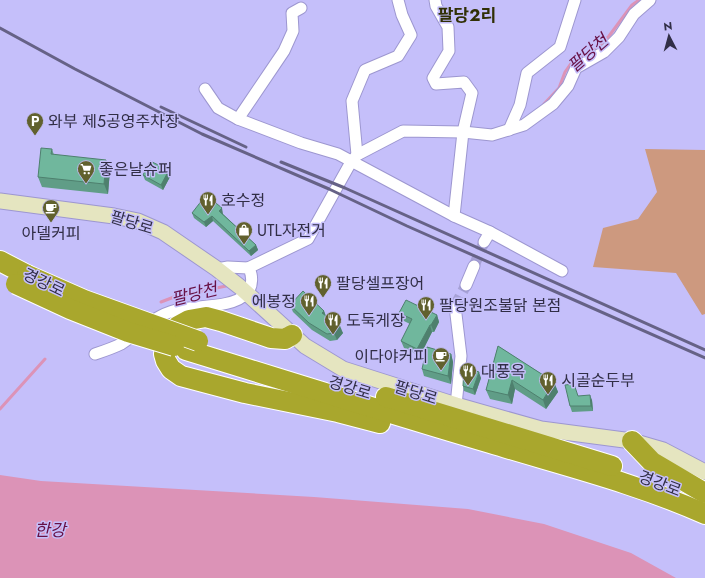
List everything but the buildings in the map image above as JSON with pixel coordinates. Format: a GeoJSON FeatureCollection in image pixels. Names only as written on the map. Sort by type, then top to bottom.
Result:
{"type":"FeatureCollection","features":[{"type":"Feature","properties":{"kind":"highway","name":"경강로"},"geometry":{"type":"LineString","coordinates":[[0,261],[14,278],[70,309],[128,332],[192,345],[587,457],[668,485],[705,501]]}},
{"type":"Feature","properties":{"kind":"highway"},"geometry":{"type":"LineString","coordinates":[[292,335],[285,339],[271,338],[206,317],[189,320],[178,326],[168,338],[164,354],[171,369],[181,376],[195,380],[245,393],[338,412],[442,439],[489,443]]}},
{"type":"Feature","properties":{"kind":"highway","name":"경강로"},"geometry":{"type":"LineString","coordinates":[[192,345],[489,443],[612,479],[688,506],[705,514]]}},
{"type":"Feature","properties":{"kind":"highway"},"geometry":{"type":"LineString","coordinates":[[632,440],[652,462],[705,493]]}},
{"type":"Feature","properties":{"kind":"street"},"geometry":{"type":"LineString","coordinates":[[221,272],[228,266],[248,268],[308,239],[354,158],[352,101],[365,70],[398,56],[411,35],[402,15],[398,0]]}},
{"type":"Feature","properties":{"kind":"street"},"geometry":{"type":"LineString","coordinates":[[435,0],[436,6],[448,27],[449,51],[433,78],[436,84],[464,82],[472,94],[463,132],[454,216]]}},
{"type":"Feature","properties":{"kind":"street"},"geometry":{"type":"LineString","coordinates":[[509,130],[520,105],[527,73],[560,47],[575,0]]}},
{"type":"Feature","properties":{"kind":"street"},"geometry":{"type":"LineString","coordinates":[[354,158],[404,131],[463,132],[492,135],[524,125],[553,104],[568,86],[576,68],[604,52],[618,37],[634,14],[650,0]]}},
{"type":"Feature","properties":{"kind":"street"},"geometry":{"type":"LineString","coordinates":[[238,119],[284,51],[294,31],[292,12],[301,8]]}},
{"type":"Feature","properties":{"kind":"street"},"geometry":{"type":"LineString","coordinates":[[205,88],[218,108],[238,119],[301,143],[354,158],[454,216],[490,232],[562,271]]}},
{"type":"Feature","properties":{"kind":"street","name":"팔당로"},"geometry":{"type":"LineString","coordinates":[[0,201],[99,213],[138,222],[163,232],[221,272],[305,346],[343,369],[456,405],[541,429],[632,440],[663,450],[705,472]]}},
{"type":"Feature","properties":{"kind":"street"},"geometry":{"type":"LineString","coordinates":[[484,242],[490,232]]}},
{"type":"Feature","properties":{"kind":"street"},"geometry":{"type":"LineString","coordinates":[[466,285],[474,266]]}},
{"type":"Feature","properties":{"kind":"street"},"geometry":{"type":"LineString","coordinates":[[95,354],[121,344],[149,322],[167,313],[188,307],[228,303],[243,290],[249,288],[252,276],[251,271],[248,268]]}},
{"type":"Feature","properties":{"kind":"street"},"geometry":{"type":"LineString","coordinates":[[456,306],[462,356],[456,405]]}},
{"type":"Feature","properties":{"kind":"shaded area"},"geometry":{"type":"Polygon","coordinates":[[[645,149],[705,150],[705,314],[702,315],[676,273],[593,267],[603,228],[638,219],[657,192],[645,149]]]}},
{"type":"Feature","properties":{"kind":"water","name":"한강"},"geometry":{"type":"Polygon","coordinates":[[[0,475],[41,481],[314,497],[468,509],[544,524],[631,553],[676,578],[0,578],[0,475]]]}},
{"type":"Feature","properties":{"kind":"waterway","name":"팔당천"},"geometry":{"type":"LineString","coordinates":[[544,104],[559,88],[565,72],[572,62],[598,48],[632,5],[639,0]]}},
{"type":"Feature","properties":{"kind":"waterway","name":"팔당천"},"geometry":{"type":"LineString","coordinates":[[161,302],[174,297],[226,286]]}},
{"type":"Feature","properties":{"kind":"waterway","name":"팔당천"},"geometry":{"type":"LineString","coordinates":[[0,409],[45,359]]}},
{"type":"Feature","properties":{"kind":"tunnel"},"geometry":{"type":"LineString","coordinates":[[474,266],[484,242]]}},
{"type":"Feature","properties":{"kind":"tunnel"},"geometry":{"type":"LineString","coordinates":[[455,306],[466,285]]}},
{"type":"Feature","properties":{"kind":"railway"},"geometry":{"type":"LineString","coordinates":[[0,28],[75,69],[202,134],[329,189],[407,226],[705,358]]}},
{"type":"Feature","properties":{"kind":"railway"},"geometry":{"type":"LineString","coordinates":[[161,107],[246,147]]}},
{"type":"Feature","properties":{"kind":"railway"},"geometry":{"type":"LineString","coordinates":[[281,162],[345,188],[705,350]]}},
{"type":"Feature","properties":{"kind":"place","name":"와부 제5공영주차장"},"geometry":{"type":"Point","coordinates":[35,136]}},
{"type":"Feature","properties":{"kind":"place","name":"좋은날슈퍼"},"geometry":{"type":"Point","coordinates":[86,184]}},
{"type":"Feature","properties":{"kind":"place","name":"호수정"},"geometry":{"type":"Point","coordinates":[208,215]}},
{"type":"Feature","properties":{"kind":"place","name":"아델커피"},"geometry":{"type":"Point","coordinates":[51,223]}},
{"type":"Feature","properties":{"kind":"place","name":"UTL자전거"},"geometry":{"type":"Point","coordinates":[244,245]}},
{"type":"Feature","properties":{"kind":"place","name":"팔당셀프장어"},"geometry":{"type":"Point","coordinates":[323,298]}},
{"type":"Feature","properties":{"kind":"place","name":"에봉정"},"geometry":{"type":"Point","coordinates":[309,316]}},
{"type":"Feature","properties":{"kind":"place","name":"팔당원조불닭 본점"},"geometry":{"type":"Point","coordinates":[426,320]}},
{"type":"Feature","properties":{"kind":"place","name":"도둑게장"},"geometry":{"type":"Point","coordinates":[333,335]}},
{"type":"Feature","properties":{"kind":"place","name":"이다야커피"},"geometry":{"type":"Point","coordinates":[441,371]}},
{"type":"Feature","properties":{"kind":"place","name":"대풍옥"},"geometry":{"type":"Point","coordinates":[468,386]}},
{"type":"Feature","properties":{"kind":"place","name":"시골순두부"},"geometry":{"type":"Point","coordinates":[548,395]}},
{"type":"Feature","properties":{"kind":"district","name":"팔당2리"},"geometry":{"type":"Point","coordinates":[467,15]}}]}
